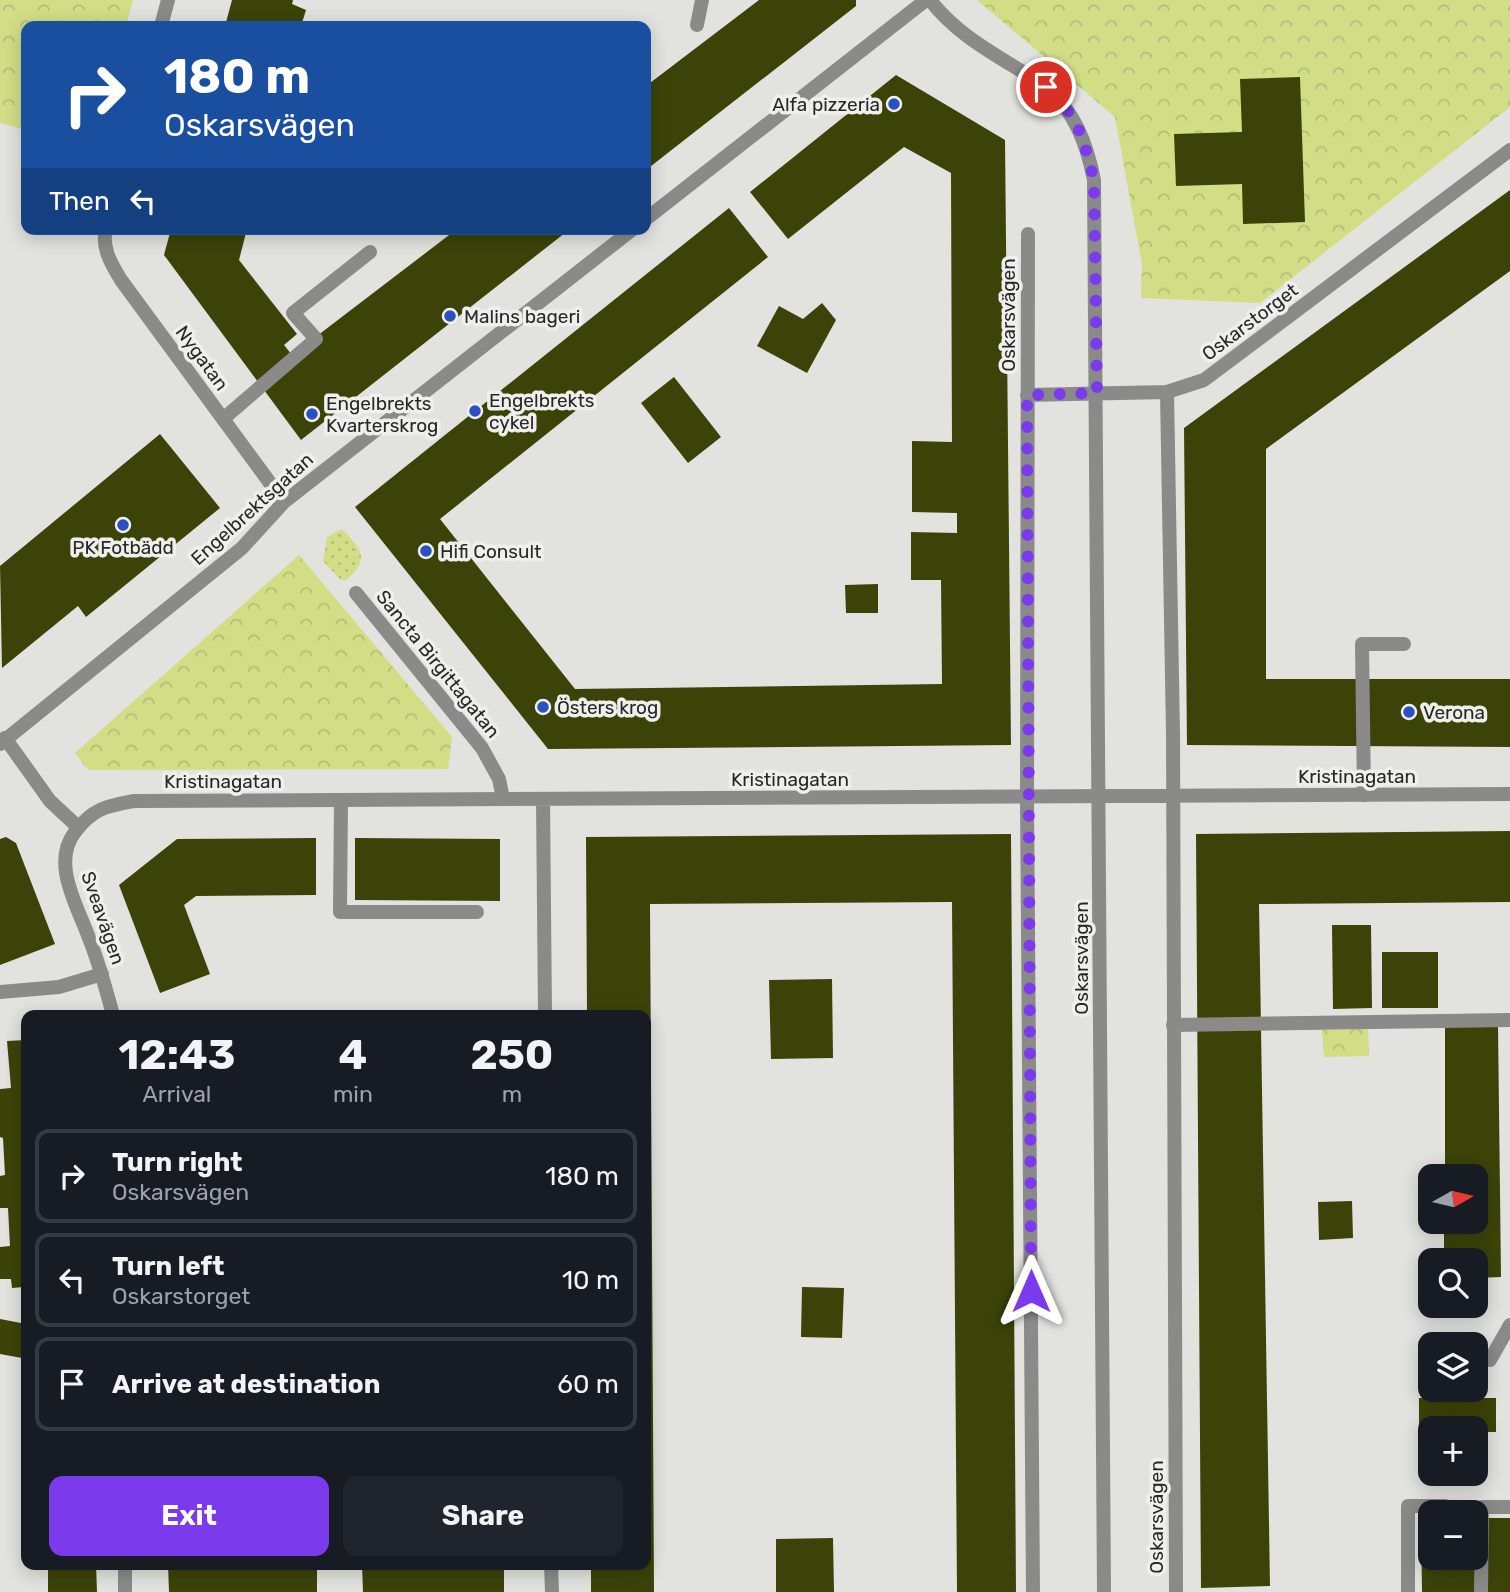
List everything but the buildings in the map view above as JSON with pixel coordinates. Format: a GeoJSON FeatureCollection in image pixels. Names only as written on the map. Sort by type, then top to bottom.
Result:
{"type":"FeatureCollection","features":[{"type":"Feature","properties":{"kind":"street"},"geometry":{"type":"LineString","coordinates":[[162,21],[168,0]]}},
{"type":"Feature","properties":{"kind":"street"},"geometry":{"type":"LineString","coordinates":[[698,25],[702,0]]}},
{"type":"Feature","properties":{"kind":"street"},"geometry":{"type":"LineString","coordinates":[[651,215],[928,0],[966,37],[1046,87],[1069,112],[1082,136],[1094,180],[1097,393]]}},
{"type":"Feature","properties":{"kind":"street","name":"Oskarstorget"},"geometry":{"type":"LineString","coordinates":[[1097,393],[1167,392],[1204,380],[1510,150]]}},
{"type":"Feature","properties":{"kind":"street","name":"Oskarsvägen"},"geometry":{"type":"LineString","coordinates":[[1027,234],[1027,798],[1033,1592]]}},
{"type":"Feature","properties":{"kind":"street","name":"Nygatan"},"geometry":{"type":"LineString","coordinates":[[104,235],[109,258],[121,280],[284,502]]}},
{"type":"Feature","properties":{"kind":"street","name":"Engelbrektsgatan"},"geometry":{"type":"LineString","coordinates":[[3,741],[242,548],[284,502],[625,235]]}},
{"type":"Feature","properties":{"kind":"street"},"geometry":{"type":"LineString","coordinates":[[223,419],[316,339],[293,313],[369,252]]}},
{"type":"Feature","properties":{"kind":"street","name":"Oskarsvägen"},"geometry":{"type":"LineString","coordinates":[[1167,392],[1173,733],[1176,1592]]}},
{"type":"Feature","properties":{"kind":"street","name":"Oskarsvägen"},"geometry":{"type":"LineString","coordinates":[[1027,395],[1097,393],[1104,1592]]}},
{"type":"Feature","properties":{"kind":"street","name":"Sancta Birgittagatan"},"geometry":{"type":"LineString","coordinates":[[356,593],[482,748],[499,779],[503,799]]}},
{"type":"Feature","properties":{"kind":"street"},"geometry":{"type":"LineString","coordinates":[[1364,795],[1362,644],[1404,644]]}},
{"type":"Feature","properties":{"kind":"street"},"geometry":{"type":"LineString","coordinates":[[3,741],[50,801],[78,827]]}},
{"type":"Feature","properties":{"kind":"street","name":"Kristinagatan"},"geometry":{"type":"LineString","coordinates":[[78,827],[84,819],[105,806],[134,800],[1510,794]]}},
{"type":"Feature","properties":{"kind":"street"},"geometry":{"type":"LineString","coordinates":[[543,799],[545,1010]]}},
{"type":"Feature","properties":{"kind":"street"},"geometry":{"type":"LineString","coordinates":[[341,800],[340,912],[477,912]]}},
{"type":"Feature","properties":{"kind":"street","name":"Sveavägen"},"geometry":{"type":"LineString","coordinates":[[78,827],[67,842],[64,863],[112,1010]]}},
{"type":"Feature","properties":{"kind":"street"},"geometry":{"type":"LineString","coordinates":[[0,992],[59,987],[102,974]]}},
{"type":"Feature","properties":{"kind":"street"},"geometry":{"type":"LineString","coordinates":[[1173,1025],[1510,1020]]}},
{"type":"Feature","properties":{"kind":"street"},"geometry":{"type":"LineString","coordinates":[[1490,1360],[1510,1325]]}},
{"type":"Feature","properties":{"kind":"street"},"geometry":{"type":"LineString","coordinates":[[1408,1592],[1408,1506],[1418,1506]]}},
{"type":"Feature","properties":{"kind":"street"},"geometry":{"type":"LineString","coordinates":[[1481,1592],[1482,1507],[1510,1507]]}},
{"type":"Feature","properties":{"kind":"street"},"geometry":{"type":"LineString","coordinates":[[125,1570],[125,1592]]}},
{"type":"Feature","properties":{"kind":"street"},"geometry":{"type":"LineString","coordinates":[[551,1570],[552,1592]]}},
{"type":"Feature","properties":{"kind":"green space"},"geometry":{"type":"Polygon","coordinates":[[[0,0],[133,0],[127,21],[21,21],[21,129],[0,123],[0,0]]]}},
{"type":"Feature","properties":{"kind":"green space"},"geometry":{"type":"Polygon","coordinates":[[[977,0],[1510,0],[1510,107],[1260,303],[1141,298],[1142,265],[1115,117],[977,0]]]}},
{"type":"Feature","properties":{"kind":"green space"},"geometry":{"type":"Polygon","coordinates":[[[340,530],[355,544],[361,556],[358,567],[345,581],[323,561],[327,537],[340,530]]]}},
{"type":"Feature","properties":{"kind":"green space"},"geometry":{"type":"Polygon","coordinates":[[[299,555],[452,737],[448,769],[88,770],[75,753],[299,555]]]}},
{"type":"Feature","properties":{"kind":"green space"},"geometry":{"type":"Polygon","coordinates":[[[1368,1029],[1369,1056],[1324,1057],[1322,1030],[1368,1029]]]}},
{"type":"Feature","properties":{"kind":"place","name":"Alfa pizzeria"},"geometry":{"type":"Point","coordinates":[894,104]}},
{"type":"Feature","properties":{"kind":"place","name":"Malins bageri"},"geometry":{"type":"Point","coordinates":[450,316]}},
{"type":"Feature","properties":{"kind":"place","name":"Engelbrekts cykel"},"geometry":{"type":"Point","coordinates":[475,411]}},
{"type":"Feature","properties":{"kind":"place","name":"Engelbrekts Kvarterskrog"},"geometry":{"type":"Point","coordinates":[312,414]}},
{"type":"Feature","properties":{"kind":"place","name":"PK Fotbädd"},"geometry":{"type":"Point","coordinates":[123,525]}},
{"type":"Feature","properties":{"kind":"place","name":"Hifi Consult"},"geometry":{"type":"Point","coordinates":[426,551]}},
{"type":"Feature","properties":{"kind":"place","name":"Östers krog"},"geometry":{"type":"Point","coordinates":[543,707]}},
{"type":"Feature","properties":{"kind":"place","name":"Verona"},"geometry":{"type":"Point","coordinates":[1409,712]}},
{"type":"Feature","properties":{"kind":"route"},"geometry":{"type":"LineString","coordinates":[[1031,1291],[1027,395],[1097,393],[1094,180],[1082,136],[1069,112],[1046,87]]}}]}
